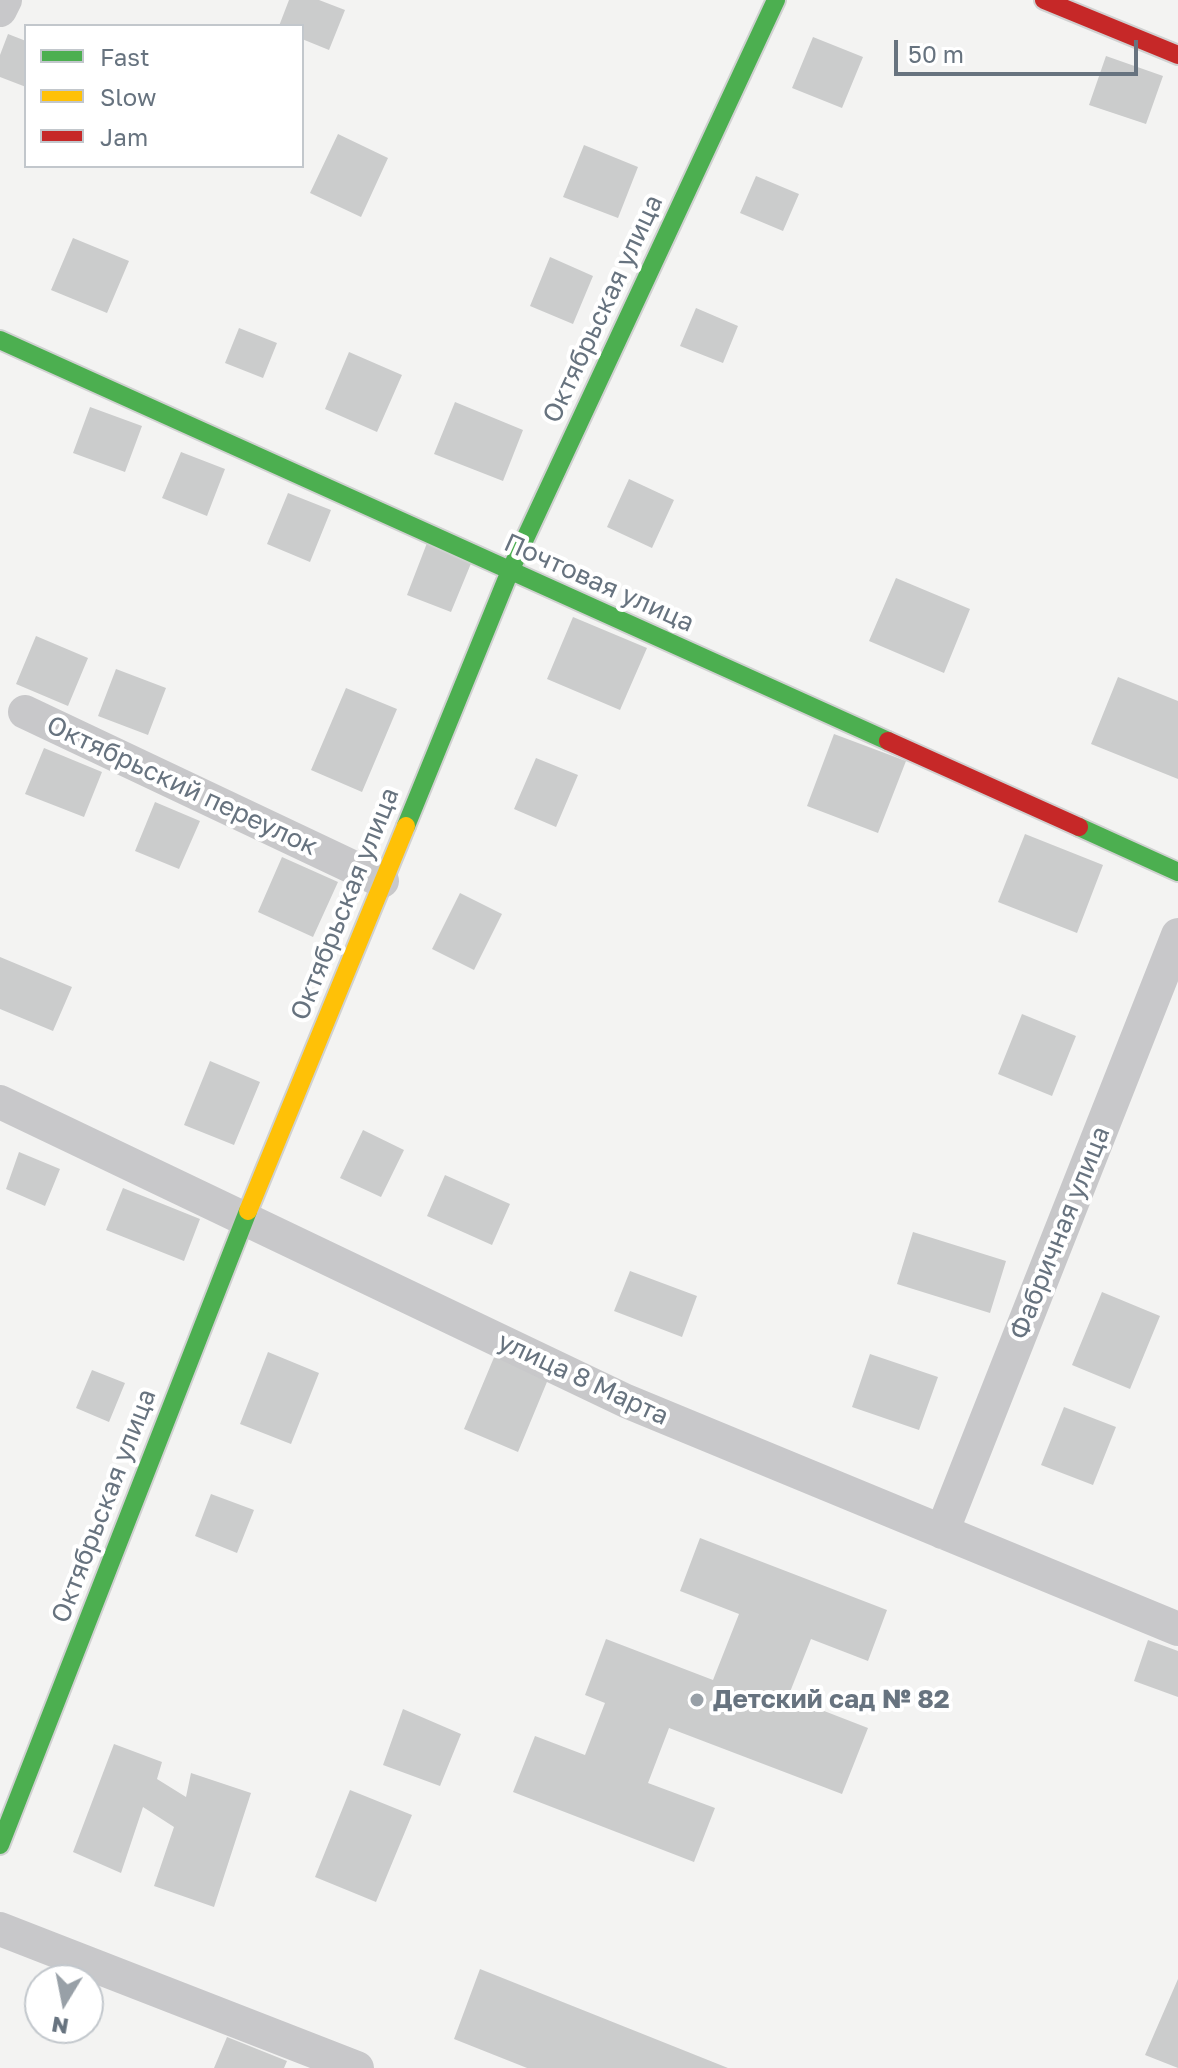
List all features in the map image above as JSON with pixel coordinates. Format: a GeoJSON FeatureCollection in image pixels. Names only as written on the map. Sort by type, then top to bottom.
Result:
{"type":"FeatureCollection","features":[{"type":"Feature","properties":{"kind":"street"},"geometry":{"type":"LineString","coordinates":[[0,10],[5,0]]}},
{"type":"Feature","properties":{"kind":"street","name":"Октябрьская улица"},"geometry":{"type":"LineString","coordinates":[[0,1845],[245,1218],[510,571],[776,0]]}},
{"type":"Feature","properties":{"kind":"street"},"geometry":{"type":"LineString","coordinates":[[1044,0],[1178,55]]}},
{"type":"Feature","properties":{"kind":"street","name":"Почтовая улица"},"geometry":{"type":"LineString","coordinates":[[0,340],[1178,872]]}},
{"type":"Feature","properties":{"kind":"street","name":"Октябрьский переулок"},"geometry":{"type":"LineString","coordinates":[[25,712],[382,881]]}},
{"type":"Feature","properties":{"kind":"street","name":"Фабричная улица"},"geometry":{"type":"LineString","coordinates":[[942,1532],[1178,935]]}},
{"type":"Feature","properties":{"kind":"street","name":"улица 8 Марта"},"geometry":{"type":"LineString","coordinates":[[0,1102],[626,1401],[1178,1629]]}},
{"type":"Feature","properties":{"kind":"street"},"geometry":{"type":"LineString","coordinates":[[0,1929],[357,2068]]}},
{"type":"Feature","properties":{"kind":"building"},"geometry":{"type":"Polygon","coordinates":[[[289,0],[319,0],[345,10],[329,50],[304,40],[304,24],[280,24],[289,0]]]}},
{"type":"Feature","properties":{"kind":"building"},"geometry":{"type":"Polygon","coordinates":[[[8,34],[24,40],[24,86],[0,77],[0,55],[8,34]]]}},
{"type":"Feature","properties":{"kind":"building"},"geometry":{"type":"Polygon","coordinates":[[[813,37],[863,57],[842,108],[792,88],[813,37]]]}},
{"type":"Feature","properties":{"kind":"building"},"geometry":{"type":"Polygon","coordinates":[[[1106,56],[1163,76],[1146,124],[1089,105],[1106,56]]]}},
{"type":"Feature","properties":{"kind":"building"},"geometry":{"type":"Polygon","coordinates":[[[338,134],[388,158],[361,217],[310,193],[338,134]]]}},
{"type":"Feature","properties":{"kind":"building"},"geometry":{"type":"Polygon","coordinates":[[[584,145],[638,167],[618,218],[563,197],[584,145]]]}},
{"type":"Feature","properties":{"kind":"building"},"geometry":{"type":"Polygon","coordinates":[[[756,176],[799,194],[783,231],[740,213],[756,176]]]}},
{"type":"Feature","properties":{"kind":"building"},"geometry":{"type":"Polygon","coordinates":[[[73,238],[129,261],[107,313],[51,290],[73,238]]]}},
{"type":"Feature","properties":{"kind":"building"},"geometry":{"type":"Polygon","coordinates":[[[550,257],[593,276],[573,324],[530,306],[550,257]]]}},
{"type":"Feature","properties":{"kind":"building"},"geometry":{"type":"Polygon","coordinates":[[[696,308],[738,326],[723,363],[680,346],[696,308]]]}},
{"type":"Feature","properties":{"kind":"building"},"geometry":{"type":"Polygon","coordinates":[[[239,328],[277,343],[263,378],[225,363],[239,328]]]}},
{"type":"Feature","properties":{"kind":"building"},"geometry":{"type":"Polygon","coordinates":[[[349,352],[402,375],[377,432],[325,409],[349,352]]]}},
{"type":"Feature","properties":{"kind":"building"},"geometry":{"type":"Polygon","coordinates":[[[455,402],[523,430],[503,481],[434,454],[455,402]]]}},
{"type":"Feature","properties":{"kind":"building"},"geometry":{"type":"Polygon","coordinates":[[[90,407],[142,426],[125,472],[73,453],[90,407]]]}},
{"type":"Feature","properties":{"kind":"building"},"geometry":{"type":"Polygon","coordinates":[[[181,452],[225,469],[207,516],[162,498],[181,452]]]}},
{"type":"Feature","properties":{"kind":"building"},"geometry":{"type":"Polygon","coordinates":[[[629,479],[674,500],[652,548],[607,527],[629,479]]]}},
{"type":"Feature","properties":{"kind":"building"},"geometry":{"type":"Polygon","coordinates":[[[288,493],[331,510],[310,562],[267,544],[288,493]]]}},
{"type":"Feature","properties":{"kind":"building"},"geometry":{"type":"Polygon","coordinates":[[[427,543],[472,561],[451,612],[407,595],[427,543]]]}},
{"type":"Feature","properties":{"kind":"building"},"geometry":{"type":"Polygon","coordinates":[[[896,578],[970,609],[944,673],[869,641],[896,578]]]}},
{"type":"Feature","properties":{"kind":"building"},"geometry":{"type":"Polygon","coordinates":[[[573,617],[647,648],[620,710],[547,679],[573,617]]]}},
{"type":"Feature","properties":{"kind":"building"},"geometry":{"type":"Polygon","coordinates":[[[36,636],[88,658],[68,706],[16,684],[36,636]]]}},
{"type":"Feature","properties":{"kind":"building"},"geometry":{"type":"Polygon","coordinates":[[[116,669],[166,688],[148,735],[98,716],[116,669]]]}},
{"type":"Feature","properties":{"kind":"building"},"geometry":{"type":"Polygon","coordinates":[[[1118,677],[1178,701],[1178,779],[1091,744],[1118,677]]]}},
{"type":"Feature","properties":{"kind":"building"},"geometry":{"type":"Polygon","coordinates":[[[346,688],[397,709],[362,792],[311,770],[346,688]]]}},
{"type":"Feature","properties":{"kind":"building"},"geometry":{"type":"Polygon","coordinates":[[[834,734],[906,761],[878,833],[807,806],[834,734]]]}},
{"type":"Feature","properties":{"kind":"building"},"geometry":{"type":"Polygon","coordinates":[[[44,748],[102,772],[84,817],[25,794],[44,748]]]}},
{"type":"Feature","properties":{"kind":"building"},"geometry":{"type":"Polygon","coordinates":[[[536,758],[578,775],[556,827],[514,809],[536,758]]]}},
{"type":"Feature","properties":{"kind":"building"},"geometry":{"type":"Polygon","coordinates":[[[155,802],[200,821],[179,869],[135,851],[155,802]]]}},
{"type":"Feature","properties":{"kind":"building"},"geometry":{"type":"Polygon","coordinates":[[[1025,834],[1103,865],[1077,933],[998,902],[1025,834]]]}},
{"type":"Feature","properties":{"kind":"building"},"geometry":{"type":"Polygon","coordinates":[[[282,857],[338,882],[313,937],[258,912],[282,857]]]}},
{"type":"Feature","properties":{"kind":"building"},"geometry":{"type":"Polygon","coordinates":[[[460,893],[502,914],[474,970],[432,949],[460,893]]]}},
{"type":"Feature","properties":{"kind":"building"},"geometry":{"type":"Polygon","coordinates":[[[0,957],[72,987],[53,1031],[0,1009],[0,957]]]}},
{"type":"Feature","properties":{"kind":"building"},"geometry":{"type":"Polygon","coordinates":[[[1022,1014],[1076,1036],[1052,1096],[998,1074],[1022,1014]]]}},
{"type":"Feature","properties":{"kind":"building"},"geometry":{"type":"Polygon","coordinates":[[[210,1061],[260,1082],[234,1145],[184,1125],[210,1061]]]}},
{"type":"Feature","properties":{"kind":"building"},"geometry":{"type":"Polygon","coordinates":[[[363,1130],[404,1150],[381,1197],[340,1178],[363,1130]]]}},
{"type":"Feature","properties":{"kind":"building"},"geometry":{"type":"Polygon","coordinates":[[[19,1152],[60,1169],[45,1206],[6,1189],[19,1152]]]}},
{"type":"Feature","properties":{"kind":"building"},"geometry":{"type":"Polygon","coordinates":[[[445,1175],[510,1204],[492,1245],[427,1216],[445,1175]]]}},
{"type":"Feature","properties":{"kind":"building"},"geometry":{"type":"Polygon","coordinates":[[[123,1188],[200,1219],[184,1261],[106,1230],[123,1188]]]}},
{"type":"Feature","properties":{"kind":"building"},"geometry":{"type":"Polygon","coordinates":[[[913,1232],[1006,1261],[990,1313],[897,1284],[913,1232]]]}},
{"type":"Feature","properties":{"kind":"building"},"geometry":{"type":"Polygon","coordinates":[[[630,1271],[697,1296],[682,1337],[614,1311],[630,1271]]]}},
{"type":"Feature","properties":{"kind":"building"},"geometry":{"type":"Polygon","coordinates":[[[1102,1292],[1160,1316],[1130,1389],[1072,1365],[1102,1292]]]}},
{"type":"Feature","properties":{"kind":"building"},"geometry":{"type":"Polygon","coordinates":[[[268,1352],[319,1373],[291,1444],[240,1424],[268,1352]]]}},
{"type":"Feature","properties":{"kind":"building"},"geometry":{"type":"Polygon","coordinates":[[[870,1354],[938,1377],[919,1430],[852,1407],[870,1354]]]}},
{"type":"Feature","properties":{"kind":"building"},"geometry":{"type":"Polygon","coordinates":[[[495,1355],[549,1377],[518,1452],[464,1429],[495,1355]]]}},
{"type":"Feature","properties":{"kind":"building"},"geometry":{"type":"Polygon","coordinates":[[[92,1370],[125,1383],[109,1422],[76,1408],[92,1370]]]}},
{"type":"Feature","properties":{"kind":"building"},"geometry":{"type":"Polygon","coordinates":[[[1064,1407],[1116,1427],[1093,1485],[1041,1465],[1064,1407]]]}},
{"type":"Feature","properties":{"kind":"building"},"geometry":{"type":"Polygon","coordinates":[[[211,1494],[254,1510],[237,1553],[195,1536],[211,1494]]]}},
{"type":"Feature","properties":{"kind":"building","name":"Детский сад № 82"},"geometry":{"type":"Polygon","coordinates":[[[700,1538],[887,1610],[868,1661],[811,1639],[788,1697],[868,1728],[842,1794],[669,1728],[648,1783],[715,1808],[694,1862],[513,1792],[535,1736],[585,1755],[605,1703],[585,1695],[606,1639],[713,1680],[739,1614],[680,1591],[700,1538]]]}},
{"type":"Feature","properties":{"kind":"building"},"geometry":{"type":"Polygon","coordinates":[[[1148,1640],[1178,1651],[1178,1697],[1134,1681],[1148,1640]]]}},
{"type":"Feature","properties":{"kind":"building"},"geometry":{"type":"Polygon","coordinates":[[[403,1709],[461,1734],[440,1786],[383,1765],[403,1709]]]}},
{"type":"Feature","properties":{"kind":"building"},"geometry":{"type":"Polygon","coordinates":[[[114,1744],[162,1762],[157,1779],[186,1797],[191,1773],[251,1793],[214,1907],[154,1886],[174,1827],[143,1807],[121,1873],[73,1852],[114,1744]]]}},
{"type":"Feature","properties":{"kind":"building"},"geometry":{"type":"Polygon","coordinates":[[[350,1790],[412,1815],[376,1902],[315,1877],[350,1790]]]}},
{"type":"Feature","properties":{"kind":"building"},"geometry":{"type":"Polygon","coordinates":[[[480,1969],[728,2068],[527,2068],[454,2039],[480,1969]]]}},
{"type":"Feature","properties":{"kind":"building"},"geometry":{"type":"Polygon","coordinates":[[[1178,1979],[1178,2068],[1145,2055],[1178,1979]]]}},
{"type":"Feature","properties":{"kind":"building"},"geometry":{"type":"Polygon","coordinates":[[[227,2037],[287,2061],[284,2068],[214,2068],[227,2037]]]}},
{"type":"Feature","properties":{"kind":"traffic: fast"},"geometry":{"type":"LineString","coordinates":[[406,826],[510,571],[776,0]]}},
{"type":"Feature","properties":{"kind":"traffic: fast"},"geometry":{"type":"LineString","coordinates":[[0,340],[888,741]]}},
{"type":"Feature","properties":{"kind":"traffic: fast"},"geometry":{"type":"LineString","coordinates":[[1079,827],[1178,872]]}},
{"type":"Feature","properties":{"kind":"traffic: fast"},"geometry":{"type":"LineString","coordinates":[[0,1845],[248,1211]]}},
{"type":"Feature","properties":{"kind":"traffic: slow"},"geometry":{"type":"LineString","coordinates":[[248,1211],[406,826]]}},
{"type":"Feature","properties":{"kind":"traffic: jam"},"geometry":{"type":"LineString","coordinates":[[1044,0],[1178,55]]}},
{"type":"Feature","properties":{"kind":"traffic: jam"},"geometry":{"type":"LineString","coordinates":[[888,741],[1079,827]]}},
{"type":"Feature","properties":{"kind":"place","name":"Детский сад № 82"},"geometry":{"type":"Point","coordinates":[697,1700]}}]}
